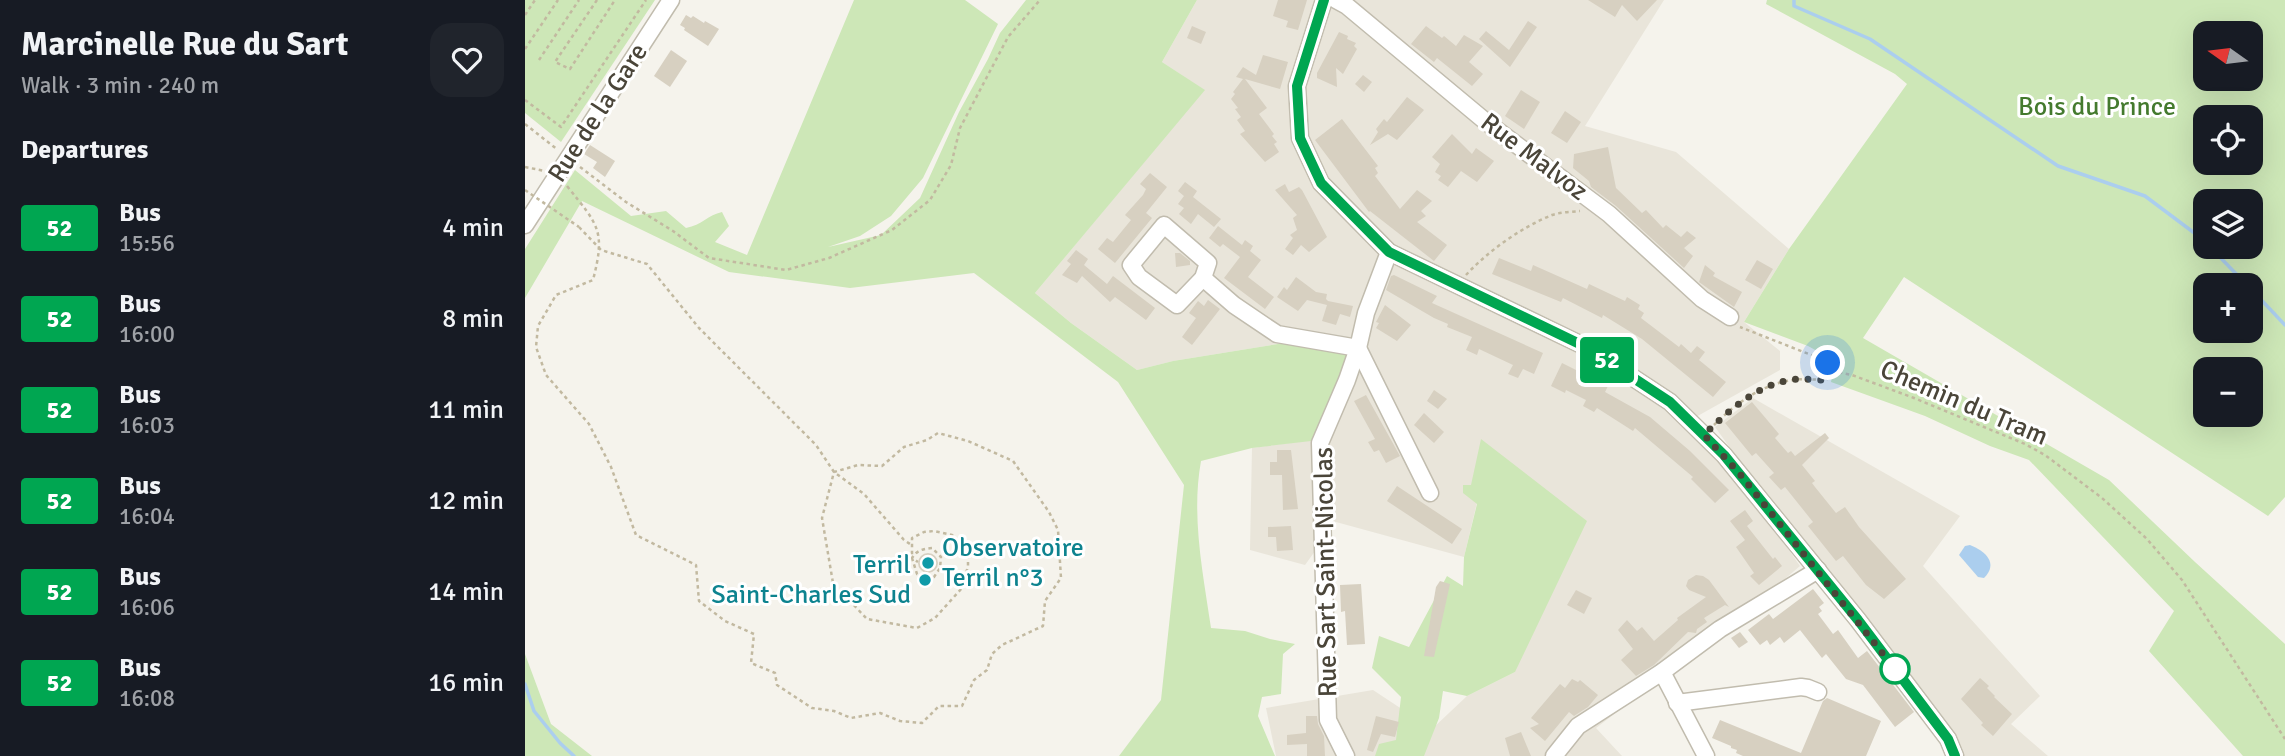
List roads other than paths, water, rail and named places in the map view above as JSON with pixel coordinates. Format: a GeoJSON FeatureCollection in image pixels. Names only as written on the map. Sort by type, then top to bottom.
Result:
{"type":"FeatureCollection","features":[{"type":"Feature","properties":{"kind":"street","name":"Rue de la Gare"},"geometry":{"type":"LineString","coordinates":[[525,225],[671,0]]}},
{"type":"Feature","properties":{"kind":"street"},"geometry":{"type":"LineString","coordinates":[[1324,0],[1297,86],[1300,138],[1321,183],[1389,252],[1588,348],[1670,402],[1724,455],[1818,570],[1948,739],[1955,756]]}},
{"type":"Feature","properties":{"kind":"street","name":"Rue Malvoz"},"geometry":{"type":"LineString","coordinates":[[1336,0],[1347,6],[1499,132],[1609,214],[1702,299],[1730,317]]}},
{"type":"Feature","properties":{"kind":"street"},"geometry":{"type":"LineString","coordinates":[[1164,225],[1208,263],[1203,278],[1177,305],[1139,277],[1131,265],[1164,225]]}},
{"type":"Feature","properties":{"kind":"street","name":"Rue Sart Saint-Nicolas"},"geometry":{"type":"LineString","coordinates":[[1346,756],[1328,720],[1320,443],[1358,348],[1366,313],[1389,252]]}},
{"type":"Feature","properties":{"kind":"street"},"geometry":{"type":"LineString","coordinates":[[1203,278],[1234,305],[1277,334],[1358,348],[1430,493]]}},
{"type":"Feature","properties":{"kind":"street"},"geometry":{"type":"LineString","coordinates":[[1554,756],[1578,726],[1662,672],[1720,629],[1818,570]]}},
{"type":"Feature","properties":{"kind":"street"},"geometry":{"type":"LineString","coordinates":[[1662,672],[1706,756]]}},
{"type":"Feature","properties":{"kind":"street"},"geometry":{"type":"LineString","coordinates":[[1677,703],[1801,687],[1818,692]]}},
{"type":"Feature","properties":{"kind":"water"},"geometry":{"type":"Polygon","coordinates":[[[1970,545],[1988,558],[1990,567],[1984,578],[1978,577],[1959,555],[1965,546],[1970,545]]]}},
{"type":"Feature","properties":{"kind":"waterway"},"geometry":{"type":"LineString","coordinates":[[1794,0],[1794,6],[1870,39],[2058,166],[2145,196],[2193,232]]}},
{"type":"Feature","properties":{"kind":"waterway"},"geometry":{"type":"LineString","coordinates":[[2222,259],[2235,273]]}},
{"type":"Feature","properties":{"kind":"waterway"},"geometry":{"type":"LineString","coordinates":[[2263,302],[2285,325]]}},
{"type":"Feature","properties":{"kind":"waterway"},"geometry":{"type":"LineString","coordinates":[[525,684],[534,711],[574,756]]}},
{"type":"Feature","properties":{"kind":"place","name":"Observatoire Terril n°3"},"geometry":{"type":"Point","coordinates":[928,563]}},
{"type":"Feature","properties":{"kind":"place","name":"Terril Saint-Charles Sud"},"geometry":{"type":"Point","coordinates":[925,580]}},
{"type":"Feature","properties":{"kind":"park label","name":"Bois du Prince"},"geometry":{"type":"Point","coordinates":[2097,107]}}]}
